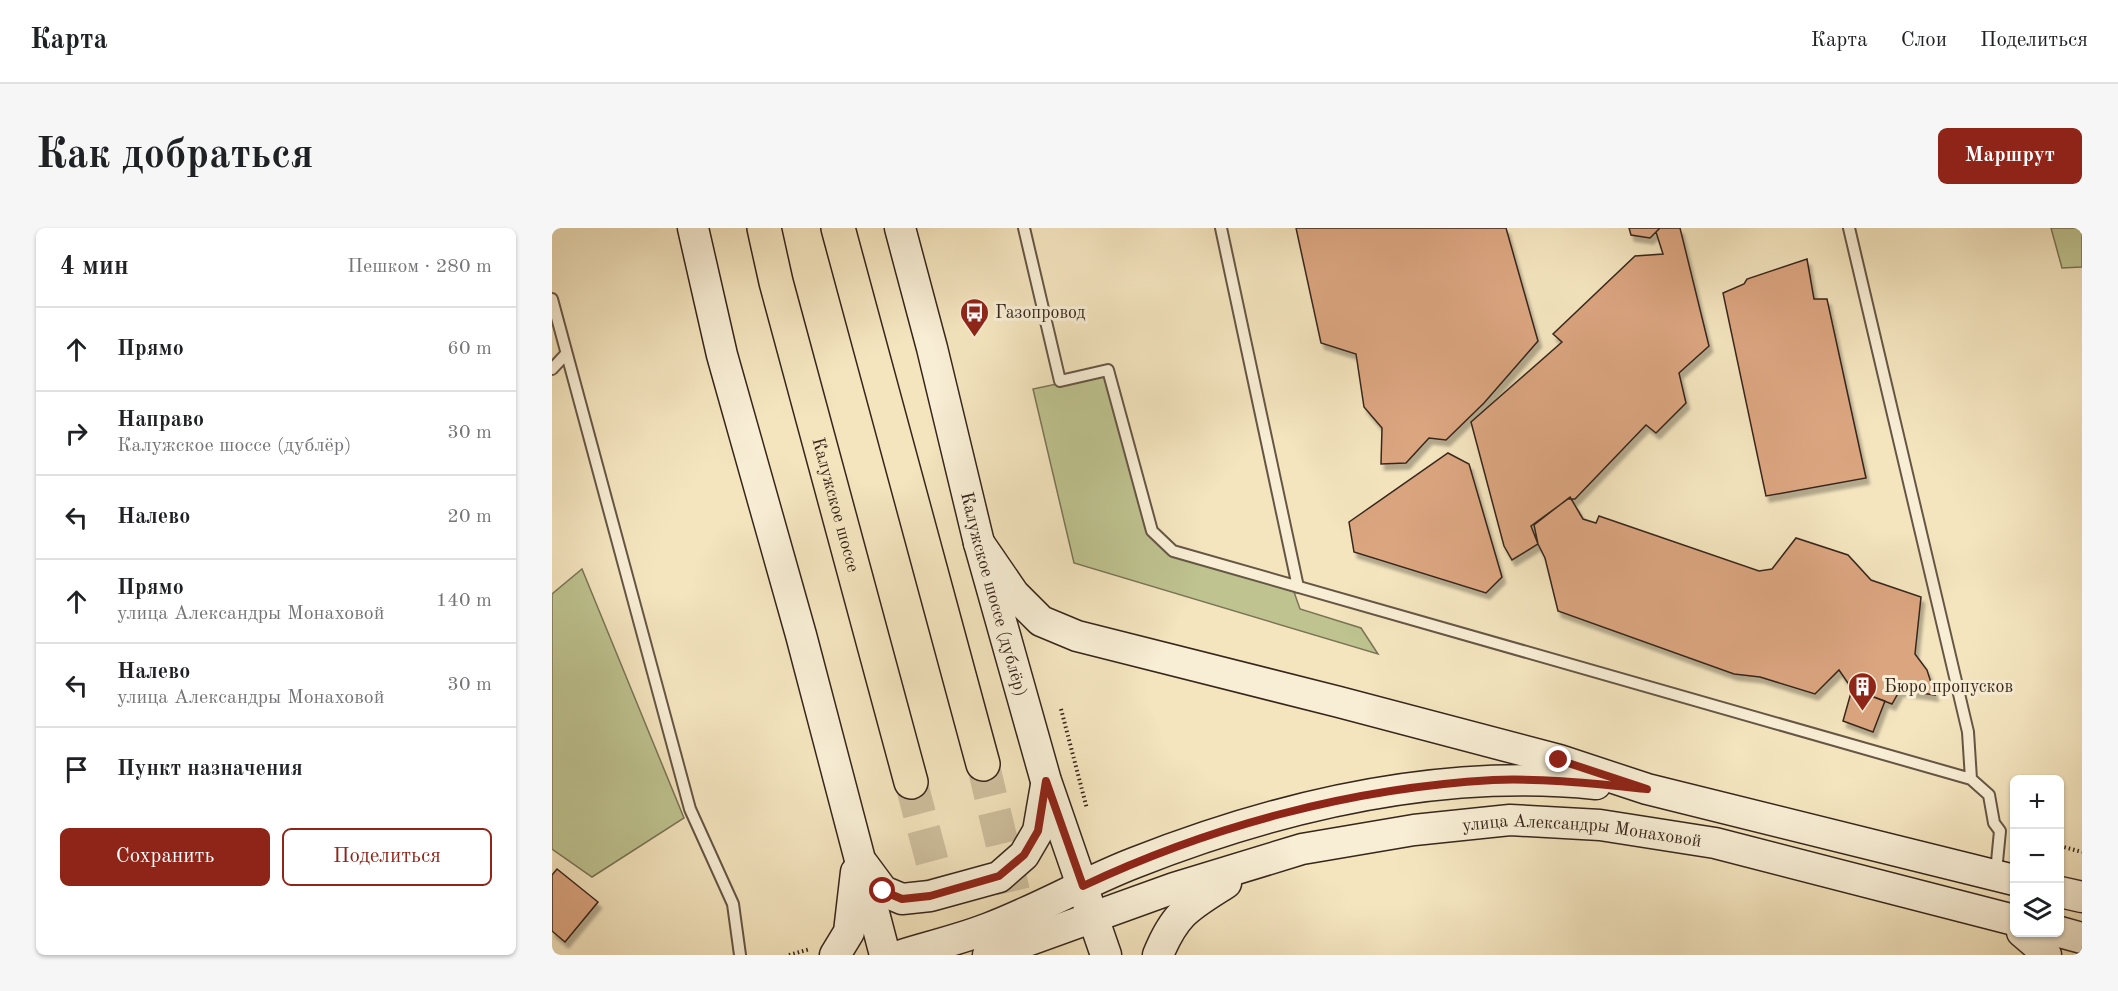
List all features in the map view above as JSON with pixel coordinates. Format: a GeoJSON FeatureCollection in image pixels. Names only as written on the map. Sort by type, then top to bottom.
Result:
{"type":"FeatureCollection","features":[{"type":"Feature","properties":{"kind":"highway","name":"Калужское шоссе"},"geometry":{"type":"LineString","coordinates":[[764,228],[779,294],[911,782]]}},
{"type":"Feature","properties":{"kind":"highway"},"geometry":{"type":"LineString","coordinates":[[838,228],[983,764]]}},
{"type":"Feature","properties":{"kind":"main road"},"geometry":{"type":"LineString","coordinates":[[693,228],[722,355],[801,635],[885,955]]}},
{"type":"Feature","properties":{"kind":"main road","name":"Калужское шоссе (дублёр)"},"geometry":{"type":"LineString","coordinates":[[900,228],[935,360],[979,543],[1046,781],[1106,955]]}},
{"type":"Feature","properties":{"kind":"main road"},"geometry":{"type":"LineString","coordinates":[[979,543],[1014,594],[1041,621],[1077,636],[1548,757],[1647,789],[2005,878]]}},
{"type":"Feature","properties":{"kind":"main road"},"geometry":{"type":"LineString","coordinates":[[902,955],[989,928],[1134,863],[1241,826],[1332,802],[1397,790],[1494,780],[1580,782],[1647,789]]}},
{"type":"Feature","properties":{"kind":"main road"},"geometry":{"type":"LineString","coordinates":[[858,857],[883,891],[902,899],[930,896],[999,876],[1024,855],[1038,831],[1046,781]]}},
{"type":"Feature","properties":{"kind":"main road","name":"улица Александры Монаховой"},"geometry":{"type":"LineString","coordinates":[[988,955],[1149,898],[1302,849],[1414,830],[1510,820],[1600,825],[1715,843],[2010,923]]}},
{"type":"Feature","properties":{"kind":"main road"},"geometry":{"type":"LineString","coordinates":[[835,955],[849,932],[858,857]]}},
{"type":"Feature","properties":{"kind":"main road"},"geometry":{"type":"LineString","coordinates":[[1158,955],[1173,923],[1190,906],[1262,861]]}},
{"type":"Feature","properties":{"kind":"main road"},"geometry":{"type":"LineString","coordinates":[[2064,893],[2082,897]]}},
{"type":"Feature","properties":{"kind":"main road"},"geometry":{"type":"LineString","coordinates":[[2064,933],[2082,938]]}},
{"type":"Feature","properties":{"kind":"main road"},"geometry":{"type":"LineString","coordinates":[[2028,937],[2046,955]]}},
{"type":"Feature","properties":{"kind":"lane"},"geometry":{"type":"LineString","coordinates":[[1024,228],[1060,381],[1108,370],[1152,531],[1173,550],[1971,779],[1989,795],[1994,824],[2000,831],[2005,878]]}},
{"type":"Feature","properties":{"kind":"lane"},"geometry":{"type":"LineString","coordinates":[[1221,228],[1298,587]]}},
{"type":"Feature","properties":{"kind":"lane"},"geometry":{"type":"LineString","coordinates":[[1849,228],[1968,732],[1971,779]]}},
{"type":"Feature","properties":{"kind":"lane"},"geometry":{"type":"LineString","coordinates":[[552,299],[690,809],[733,904],[740,955]]}},
{"type":"Feature","properties":{"kind":"lane"},"geometry":{"type":"LineString","coordinates":[[552,369],[566,354]]}},
{"type":"Feature","properties":{"kind":"path"},"geometry":{"type":"LineString","coordinates":[[1061,709],[1090,820]]}},
{"type":"Feature","properties":{"kind":"path"},"geometry":{"type":"LineString","coordinates":[[2064,847],[2082,852]]}},
{"type":"Feature","properties":{"kind":"green space"},"geometry":{"type":"Polygon","coordinates":[[[2051,228],[2082,228],[2082,267],[2062,268],[2051,228]]]}},
{"type":"Feature","properties":{"kind":"green space"},"geometry":{"type":"Polygon","coordinates":[[[1104,374],[1149,534],[1171,555],[1293,589],[1300,609],[1361,628],[1378,654],[1074,563],[1033,389],[1104,374]]]}},
{"type":"Feature","properties":{"kind":"green space"},"geometry":{"type":"Polygon","coordinates":[[[582,569],[684,818],[592,877],[552,849],[552,594],[582,569]]]}},
{"type":"Feature","properties":{"kind":"building"},"geometry":{"type":"Polygon","coordinates":[[[1296,228],[1506,228],[1538,341],[1484,403],[1446,440],[1429,438],[1406,463],[1381,464],[1382,428],[1364,407],[1356,354],[1321,343],[1296,228]]]}},
{"type":"Feature","properties":{"kind":"building"},"geometry":{"type":"Polygon","coordinates":[[[1629,228],[1660,228],[1650,238],[1631,235],[1629,228]]]}},
{"type":"Feature","properties":{"kind":"building"},"geometry":{"type":"Polygon","coordinates":[[[1660,228],[1680,228],[1709,346],[1679,373],[1686,403],[1656,433],[1646,425],[1575,499],[1568,499],[1531,526],[1538,544],[1512,560],[1504,546],[1471,422],[1562,342],[1553,334],[1635,256],[1663,254],[1656,232],[1660,228]]]}},
{"type":"Feature","properties":{"kind":"building"},"geometry":{"type":"Polygon","coordinates":[[[1807,259],[1814,299],[1827,299],[1866,478],[1766,496],[1723,293],[1744,284],[1747,279],[1807,259]]]}},
{"type":"Feature","properties":{"kind":"building"},"geometry":{"type":"Polygon","coordinates":[[[1448,453],[1469,464],[1502,577],[1486,593],[1354,552],[1349,522],[1448,453]]]}},
{"type":"Feature","properties":{"kind":"building"},"geometry":{"type":"Polygon","coordinates":[[[1570,497],[1583,519],[1596,523],[1599,516],[1759,571],[1772,569],[1796,538],[1848,555],[1871,580],[1921,597],[1915,654],[1927,670],[1935,695],[1900,690],[1892,704],[1852,689],[1839,670],[1815,694],[1760,677],[1734,674],[1558,611],[1534,525],[1570,497]]]}},
{"type":"Feature","properties":{"kind":"building","name":"Бюро пропусков"},"geometry":{"type":"Polygon","coordinates":[[[1852,689],[1885,701],[1873,732],[1843,721],[1852,689]]]}},
{"type":"Feature","properties":{"kind":"building"},"geometry":{"type":"Polygon","coordinates":[[[557,869],[598,902],[565,942],[552,931],[552,875],[557,869]]]}},
{"type":"Feature","properties":{"kind":"tunnel"},"geometry":{"type":"LineString","coordinates":[[983,764],[1026,944]]}},
{"type":"Feature","properties":{"kind":"tunnel"},"geometry":{"type":"LineString","coordinates":[[911,782],[957,955]]}},
{"type":"Feature","properties":{"kind":"place","name":"Газопровод"},"geometry":{"type":"Point","coordinates":[974,338]}},
{"type":"Feature","properties":{"kind":"place","name":"Бюро пропусков"},"geometry":{"type":"Point","coordinates":[1863,712]}},
{"type":"Feature","properties":{"kind":"route"},"geometry":{"type":"LineString","coordinates":[[883,891],[902,899],[930,896],[999,876],[1024,855],[1038,831],[1046,781],[1083,886],[1134,863],[1241,826],[1332,802],[1397,790],[1494,780],[1580,782],[1647,789],[1559,760]]}}]}
